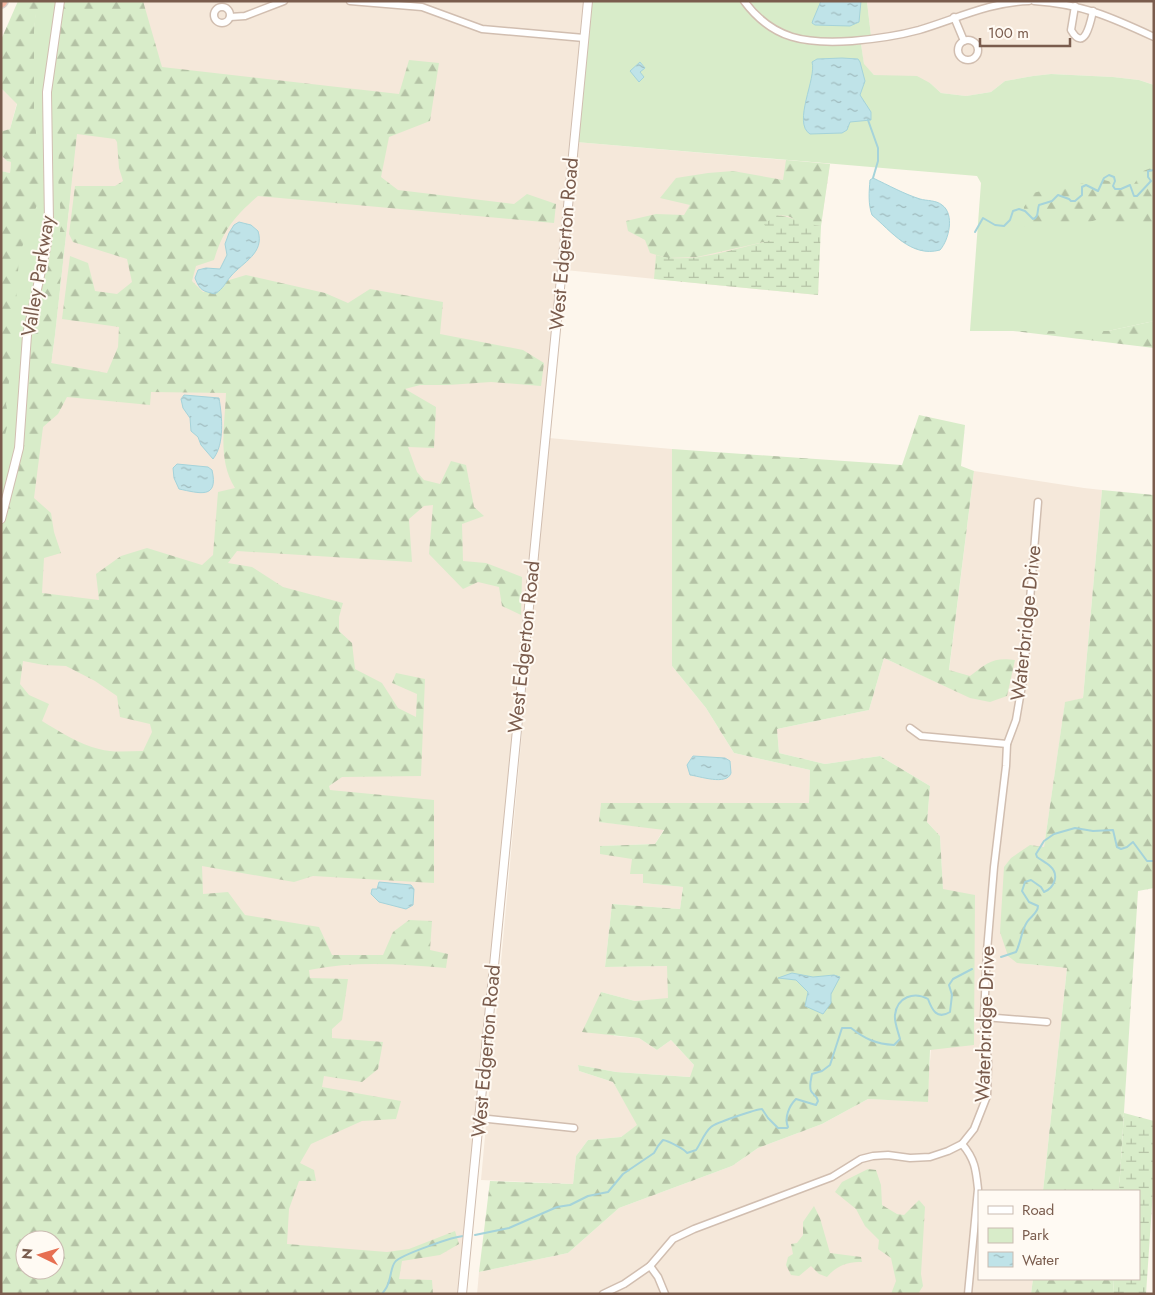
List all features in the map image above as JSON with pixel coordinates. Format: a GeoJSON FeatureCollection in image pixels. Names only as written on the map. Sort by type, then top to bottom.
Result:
{"type":"FeatureCollection","features":[{"type":"Feature","properties":{"kind":"street","name":"Valley Parkway"},"geometry":{"type":"LineString","coordinates":[[1,519],[19,448],[27,335],[46,248],[49,223],[47,92],[60,1]]}},
{"type":"Feature","properties":{"kind":"street"},"geometry":{"type":"LineString","coordinates":[[230,17],[245,16],[284,1]]}},
{"type":"Feature","properties":{"kind":"street"},"geometry":{"type":"LineString","coordinates":[[350,1],[422,7],[486,29],[584,38]]}},
{"type":"Feature","properties":{"kind":"street","name":"West Edgerton Road"},"geometry":{"type":"LineString","coordinates":[[462,1294],[588,1]]}},
{"type":"Feature","properties":{"kind":"street"},"geometry":{"type":"LineString","coordinates":[[744,1],[756,17],[767,25],[788,36],[809,42],[880,38],[919,30],[954,17],[996,5],[1029,1]]}},
{"type":"Feature","properties":{"kind":"street"},"geometry":{"type":"LineString","coordinates":[[1034,1],[1075,6],[1086,5],[1093,11],[1114,18],[1153,36]]}},
{"type":"Feature","properties":{"kind":"street"},"geometry":{"type":"LineString","coordinates":[[1075,6],[1070,28],[1073,34],[1079,37],[1088,32],[1093,11]]}},
{"type":"Feature","properties":{"kind":"street"},"geometry":{"type":"LineString","coordinates":[[954,17],[964,42]]}},
{"type":"Feature","properties":{"kind":"street","name":"Waterbridge Drive"},"geometry":{"type":"LineString","coordinates":[[962,1144],[974,1130],[986,1096],[988,1063],[984,1017],[988,942],[1007,744],[1016,720],[1024,673],[1038,502]]}},
{"type":"Feature","properties":{"kind":"street"},"geometry":{"type":"LineString","coordinates":[[910,728],[921,736],[1007,744]]}},
{"type":"Feature","properties":{"kind":"street"},"geometry":{"type":"LineString","coordinates":[[984,1017],[1047,1022]]}},
{"type":"Feature","properties":{"kind":"street"},"geometry":{"type":"LineString","coordinates":[[479,1118],[574,1128]]}},
{"type":"Feature","properties":{"kind":"street"},"geometry":{"type":"LineString","coordinates":[[603,1294],[624,1284],[650,1266],[673,1238],[832,1177],[861,1159],[880,1155],[910,1158],[930,1157],[962,1144],[972,1155],[978,1189],[968,1294]]}},
{"type":"Feature","properties":{"kind":"street"},"geometry":{"type":"LineString","coordinates":[[650,1266],[658,1277],[665,1294]]}},
{"type":"Feature","properties":{"kind":"shaded area"},"geometry":{"type":"Polygon","coordinates":[[[89,1],[584,1],[458,1294],[1,1294],[1,796],[28,537],[55,335],[89,1]]]}},
{"type":"Feature","properties":{"kind":"shaded area"},"geometry":{"type":"Polygon","coordinates":[[[1154,1],[1154,85],[1139,80],[1113,77],[1051,74],[1005,81],[991,92],[966,96],[941,93],[930,83],[874,75],[864,65],[861,44],[871,36],[867,2],[1154,1]]]}},
{"type":"Feature","properties":{"kind":"shaded area"},"geometry":{"type":"Polygon","coordinates":[[[1,88],[17,103],[10,129],[3,131],[1,128],[1,88]]]}},
{"type":"Feature","properties":{"kind":"shaded area"},"geometry":{"type":"Polygon","coordinates":[[[576,142],[830,164],[819,237],[818,295],[565,270],[576,142]]]}},
{"type":"Feature","properties":{"kind":"shaded area"},"geometry":{"type":"Polygon","coordinates":[[[1,155],[11,162],[10,173],[1,171],[1,155]]]}},
{"type":"Feature","properties":{"kind":"shaded area"},"geometry":{"type":"Polygon","coordinates":[[[549,438],[672,449],[672,666],[706,708],[734,753],[810,770],[809,803],[601,803],[600,822],[664,829],[655,844],[601,846],[633,859],[643,874],[643,883],[683,887],[680,909],[612,904],[605,967],[668,966],[668,999],[635,1001],[601,992],[614,1036],[639,1038],[657,1050],[671,1040],[694,1065],[691,1077],[616,1072],[578,1065],[579,1071],[613,1082],[638,1125],[621,1137],[588,1140],[576,1156],[573,1184],[481,1180],[549,438]]]}},
{"type":"Feature","properties":{"kind":"shaded area"},"geometry":{"type":"Polygon","coordinates":[[[974,471],[1102,490],[1083,698],[1065,703],[1027,964],[1067,968],[1043,1190],[978,1190],[978,1280],[1033,1280],[1031,1294],[477,1294],[479,1272],[568,1253],[619,1208],[732,1166],[758,1148],[822,1124],[868,1099],[927,1101],[943,890],[940,836],[927,822],[930,786],[880,756],[825,764],[779,753],[777,729],[869,710],[884,658],[947,687],[974,471]]]}},
{"type":"Feature","properties":{"kind":"green space"},"geometry":{"type":"Polygon","coordinates":[[[18,1],[41,1],[36,14],[34,30],[34,109],[41,193],[19,256],[13,352],[6,404],[9,419],[4,439],[1,468],[1,171],[10,173],[11,162],[1,155],[1,128],[3,131],[10,129],[17,104],[1,88],[1,40],[18,1]]]}},
{"type":"Feature","properties":{"kind":"green space"},"geometry":{"type":"Polygon","coordinates":[[[37,1],[89,1],[55,335],[28,537],[1,793],[1,320],[37,1]]]}},
{"type":"Feature","properties":{"kind":"green space"},"geometry":{"type":"Polygon","coordinates":[[[65,1],[143,1],[162,67],[399,94],[409,60],[439,63],[430,121],[389,137],[381,177],[398,190],[514,204],[527,194],[556,204],[554,223],[258,196],[231,224],[221,240],[214,260],[196,266],[192,281],[203,292],[224,287],[226,281],[246,275],[325,293],[348,303],[370,289],[443,302],[440,334],[523,350],[544,363],[541,386],[491,382],[420,385],[405,389],[436,407],[434,448],[408,447],[417,472],[424,480],[440,484],[451,461],[466,465],[474,507],[484,516],[462,524],[463,561],[486,563],[522,577],[521,615],[502,606],[499,587],[478,582],[463,589],[429,554],[433,505],[424,506],[409,519],[412,562],[237,551],[228,563],[252,567],[283,587],[343,603],[339,617],[339,631],[352,643],[355,669],[382,683],[398,708],[416,717],[417,694],[392,683],[396,673],[425,679],[421,776],[342,777],[329,786],[330,790],[434,800],[434,883],[313,876],[294,882],[202,866],[203,894],[228,892],[245,915],[319,927],[332,955],[383,955],[393,932],[409,920],[432,921],[430,950],[448,954],[446,968],[360,964],[309,970],[310,978],[348,979],[342,1020],[332,1029],[332,1038],[383,1042],[378,1069],[362,1082],[324,1076],[322,1087],[401,1101],[396,1119],[362,1121],[311,1144],[300,1163],[314,1170],[316,1181],[299,1181],[289,1209],[287,1244],[387,1252],[409,1249],[455,1231],[459,1244],[440,1255],[402,1261],[399,1279],[432,1280],[433,1294],[1,1294],[1,535],[20,460],[31,344],[50,243],[58,243],[64,247],[51,363],[107,373],[118,347],[119,327],[62,319],[70,256],[88,263],[95,291],[117,294],[132,282],[127,259],[73,242],[69,234],[75,186],[115,186],[123,181],[115,139],[77,134],[66,232],[60,232],[58,160],[63,136],[52,131],[52,98],[57,49],[65,1]],[[151,392],[150,405],[67,397],[58,414],[43,427],[34,498],[51,513],[54,532],[61,553],[44,558],[42,593],[99,600],[96,574],[121,556],[147,548],[202,565],[213,555],[218,492],[235,488],[229,477],[224,454],[226,393],[151,392]],[[23,661],[20,684],[29,695],[49,704],[42,721],[92,747],[110,751],[143,751],[152,732],[150,724],[120,717],[117,696],[95,681],[66,666],[44,665],[23,661]]]}},
{"type":"Feature","properties":{"kind":"green space"},"geometry":{"type":"Polygon","coordinates":[[[592,1],[740,1],[766,28],[779,36],[808,44],[861,44],[864,64],[874,75],[917,76],[930,83],[941,93],[966,96],[991,92],[1005,81],[1051,74],[1113,77],[1139,80],[1154,85],[1154,321],[1108,331],[970,331],[981,183],[977,176],[576,142],[592,1]]]}},
{"type":"Feature","properties":{"kind":"green space"},"geometry":{"type":"Polygon","coordinates":[[[748,1],[871,1],[867,2],[871,36],[815,38],[801,36],[776,27],[763,18],[748,1]]]}},
{"type":"Feature","properties":{"kind":"green space"},"geometry":{"type":"Polygon","coordinates":[[[786,160],[830,164],[821,226],[806,225],[788,216],[777,215],[773,240],[697,257],[667,258],[650,253],[645,240],[628,231],[626,221],[656,214],[684,215],[690,205],[660,198],[676,178],[733,171],[783,180],[786,160]]]}},
{"type":"Feature","properties":{"kind":"green space"},"geometry":{"type":"Polygon","coordinates":[[[1154,167],[1154,223],[1130,224],[1096,220],[1083,224],[1059,224],[1047,221],[1035,227],[1023,226],[1024,207],[1033,193],[1104,180],[1132,187],[1143,171],[1154,167]]]}},
{"type":"Feature","properties":{"kind":"green space"},"geometry":{"type":"Polygon","coordinates":[[[777,215],[821,226],[818,295],[654,279],[656,255],[670,258],[699,257],[773,240],[764,224],[777,215]]]}},
{"type":"Feature","properties":{"kind":"green space"},"geometry":{"type":"Polygon","coordinates":[[[1154,321],[1154,348],[1013,331],[1108,331],[1154,321]]]}},
{"type":"Feature","properties":{"kind":"green space"},"geometry":{"type":"Polygon","coordinates":[[[919,415],[965,425],[961,466],[974,471],[949,670],[970,676],[996,660],[1015,660],[1007,696],[990,702],[970,698],[884,658],[869,710],[777,729],[779,753],[825,764],[880,756],[930,786],[927,822],[940,836],[943,889],[975,895],[974,1045],[930,1050],[928,1102],[868,1099],[822,1124],[758,1148],[732,1166],[619,1208],[568,1253],[479,1272],[490,1181],[573,1184],[576,1156],[588,1140],[621,1137],[637,1125],[613,1082],[579,1071],[578,1065],[616,1072],[690,1077],[694,1065],[671,1040],[657,1050],[639,1038],[582,1032],[601,992],[635,1001],[668,998],[667,966],[605,967],[612,904],[680,909],[683,887],[643,883],[643,874],[630,874],[632,859],[600,854],[600,846],[655,844],[664,830],[599,822],[601,803],[809,803],[810,770],[734,753],[706,708],[672,666],[672,449],[902,465],[919,415]]]}},
{"type":"Feature","properties":{"kind":"green space"},"geometry":{"type":"Polygon","coordinates":[[[1102,490],[1154,495],[1154,888],[1138,891],[1119,1190],[1043,1190],[1067,968],[1017,963],[1008,956],[1000,932],[1004,867],[1011,858],[1030,845],[1044,847],[1065,702],[1083,698],[1102,490]]]}},
{"type":"Feature","properties":{"kind":"green space"},"geometry":{"type":"Polygon","coordinates":[[[1124,1113],[1154,1121],[1154,1176],[1146,1294],[1113,1294],[1114,1280],[1140,1280],[1140,1190],[1119,1190],[1124,1113]]]}},
{"type":"Feature","properties":{"kind":"green space"},"geometry":{"type":"Polygon","coordinates":[[[868,1169],[876,1170],[881,1185],[882,1205],[897,1214],[904,1215],[919,1200],[925,1207],[921,1274],[923,1286],[918,1294],[891,1294],[896,1281],[891,1258],[878,1249],[879,1240],[865,1226],[856,1209],[835,1192],[842,1182],[868,1169]]]}},
{"type":"Feature","properties":{"kind":"green space"},"geometry":{"type":"Polygon","coordinates":[[[814,1206],[820,1218],[830,1253],[861,1257],[862,1262],[852,1262],[843,1265],[827,1277],[819,1274],[811,1266],[799,1276],[791,1275],[786,1265],[788,1257],[793,1254],[791,1244],[797,1243],[803,1235],[803,1222],[814,1206]]]}},
{"type":"Feature","properties":{"kind":"green space"},"geometry":{"type":"Polygon","coordinates":[[[1033,1280],[1114,1280],[1113,1294],[1031,1294],[1033,1280]]]}},
{"type":"Feature","properties":{"kind":"water"},"geometry":{"type":"Polygon","coordinates":[[[821,1],[861,1],[859,22],[850,26],[815,25],[812,23],[821,1]]]}},
{"type":"Feature","properties":{"kind":"water"},"geometry":{"type":"Polygon","coordinates":[[[817,59],[858,59],[860,62],[865,81],[860,95],[871,112],[871,120],[850,122],[847,130],[842,133],[810,134],[805,128],[803,120],[813,69],[812,62],[817,59]]]}},
{"type":"Feature","properties":{"kind":"water"},"geometry":{"type":"Polygon","coordinates":[[[640,62],[645,68],[640,72],[644,77],[639,82],[630,71],[640,62]]]}},
{"type":"Feature","properties":{"kind":"water"},"geometry":{"type":"Polygon","coordinates":[[[873,178],[914,197],[937,202],[946,209],[949,221],[948,234],[940,250],[920,250],[911,247],[902,242],[872,215],[869,193],[870,180],[873,178]]]}},
{"type":"Feature","properties":{"kind":"water"},"geometry":{"type":"Polygon","coordinates":[[[239,222],[251,225],[258,231],[259,239],[256,251],[218,292],[215,294],[205,291],[200,288],[195,278],[198,270],[206,268],[220,269],[227,255],[225,244],[229,233],[234,225],[239,222]]]}},
{"type":"Feature","properties":{"kind":"water"},"geometry":{"type":"Polygon","coordinates":[[[184,395],[219,398],[222,421],[221,438],[217,453],[213,459],[201,445],[198,437],[191,431],[190,418],[183,408],[181,399],[184,395]]]}},
{"type":"Feature","properties":{"kind":"water"},"geometry":{"type":"Polygon","coordinates":[[[177,464],[208,467],[212,470],[213,486],[210,490],[200,493],[179,489],[174,478],[173,468],[177,464]]]}},
{"type":"Feature","properties":{"kind":"water"},"geometry":{"type":"Polygon","coordinates":[[[693,756],[725,758],[730,761],[731,773],[728,777],[719,780],[690,775],[687,765],[693,756]]]}},
{"type":"Feature","properties":{"kind":"water"},"geometry":{"type":"Polygon","coordinates":[[[379,882],[411,885],[414,889],[413,905],[406,909],[379,902],[371,894],[372,889],[377,889],[379,882]]]}},
{"type":"Feature","properties":{"kind":"water"},"geometry":{"type":"Polygon","coordinates":[[[792,973],[813,977],[834,975],[840,977],[831,994],[831,1003],[823,1014],[805,1006],[808,992],[796,980],[778,978],[792,973]]]}},
{"type":"Feature","properties":{"kind":"waterway"},"geometry":{"type":"LineString","coordinates":[[868,120],[878,148],[878,161],[873,178]]}},
{"type":"Feature","properties":{"kind":"waterway"},"geometry":{"type":"LineString","coordinates":[[975,232],[983,218],[995,225],[1004,226],[1010,220],[1013,211],[1019,209],[1025,211],[1033,219],[1037,215],[1039,205],[1052,201],[1058,195],[1075,201],[1082,195],[1082,187],[1086,185],[1098,191],[1104,178],[1109,175],[1114,177],[1113,186],[1115,189],[1121,189],[1130,185],[1134,196],[1137,196],[1151,181],[1148,177],[1148,171],[1154,170]]}},
{"type":"Feature","properties":{"kind":"waterway"},"geometry":{"type":"LineString","coordinates":[[1001,957],[1016,952],[1025,926],[1038,908],[1038,906],[1029,902],[1022,891],[1025,882],[1031,880],[1041,887],[1044,892],[1051,888],[1053,884],[1055,873],[1036,854],[1044,841],[1054,834],[1075,828],[1093,831],[1113,830],[1117,847],[1121,849],[1133,842],[1147,861],[1154,861]]}},
{"type":"Feature","properties":{"kind":"waterway"},"geometry":{"type":"LineString","coordinates":[[475,1235],[509,1228],[557,1207],[570,1205],[588,1196],[608,1192],[623,1174],[654,1153],[663,1140],[676,1145],[687,1153],[696,1150],[706,1132],[714,1125],[736,1116],[762,1109],[778,1128],[787,1128],[788,1112],[796,1099],[816,1105],[818,1101],[810,1089],[812,1074],[822,1071],[830,1065],[842,1028],[851,1028],[871,1040],[894,1045],[900,1039],[896,1024],[896,1009],[903,1000],[912,996],[923,997],[928,999],[936,1013],[942,1015],[950,1012],[952,995],[949,985],[953,979],[972,969]]}},
{"type":"Feature","properties":{"kind":"waterway"},"geometry":{"type":"LineString","coordinates":[[382,1294],[388,1285],[394,1264],[399,1259],[428,1246],[464,1236]]}}]}
